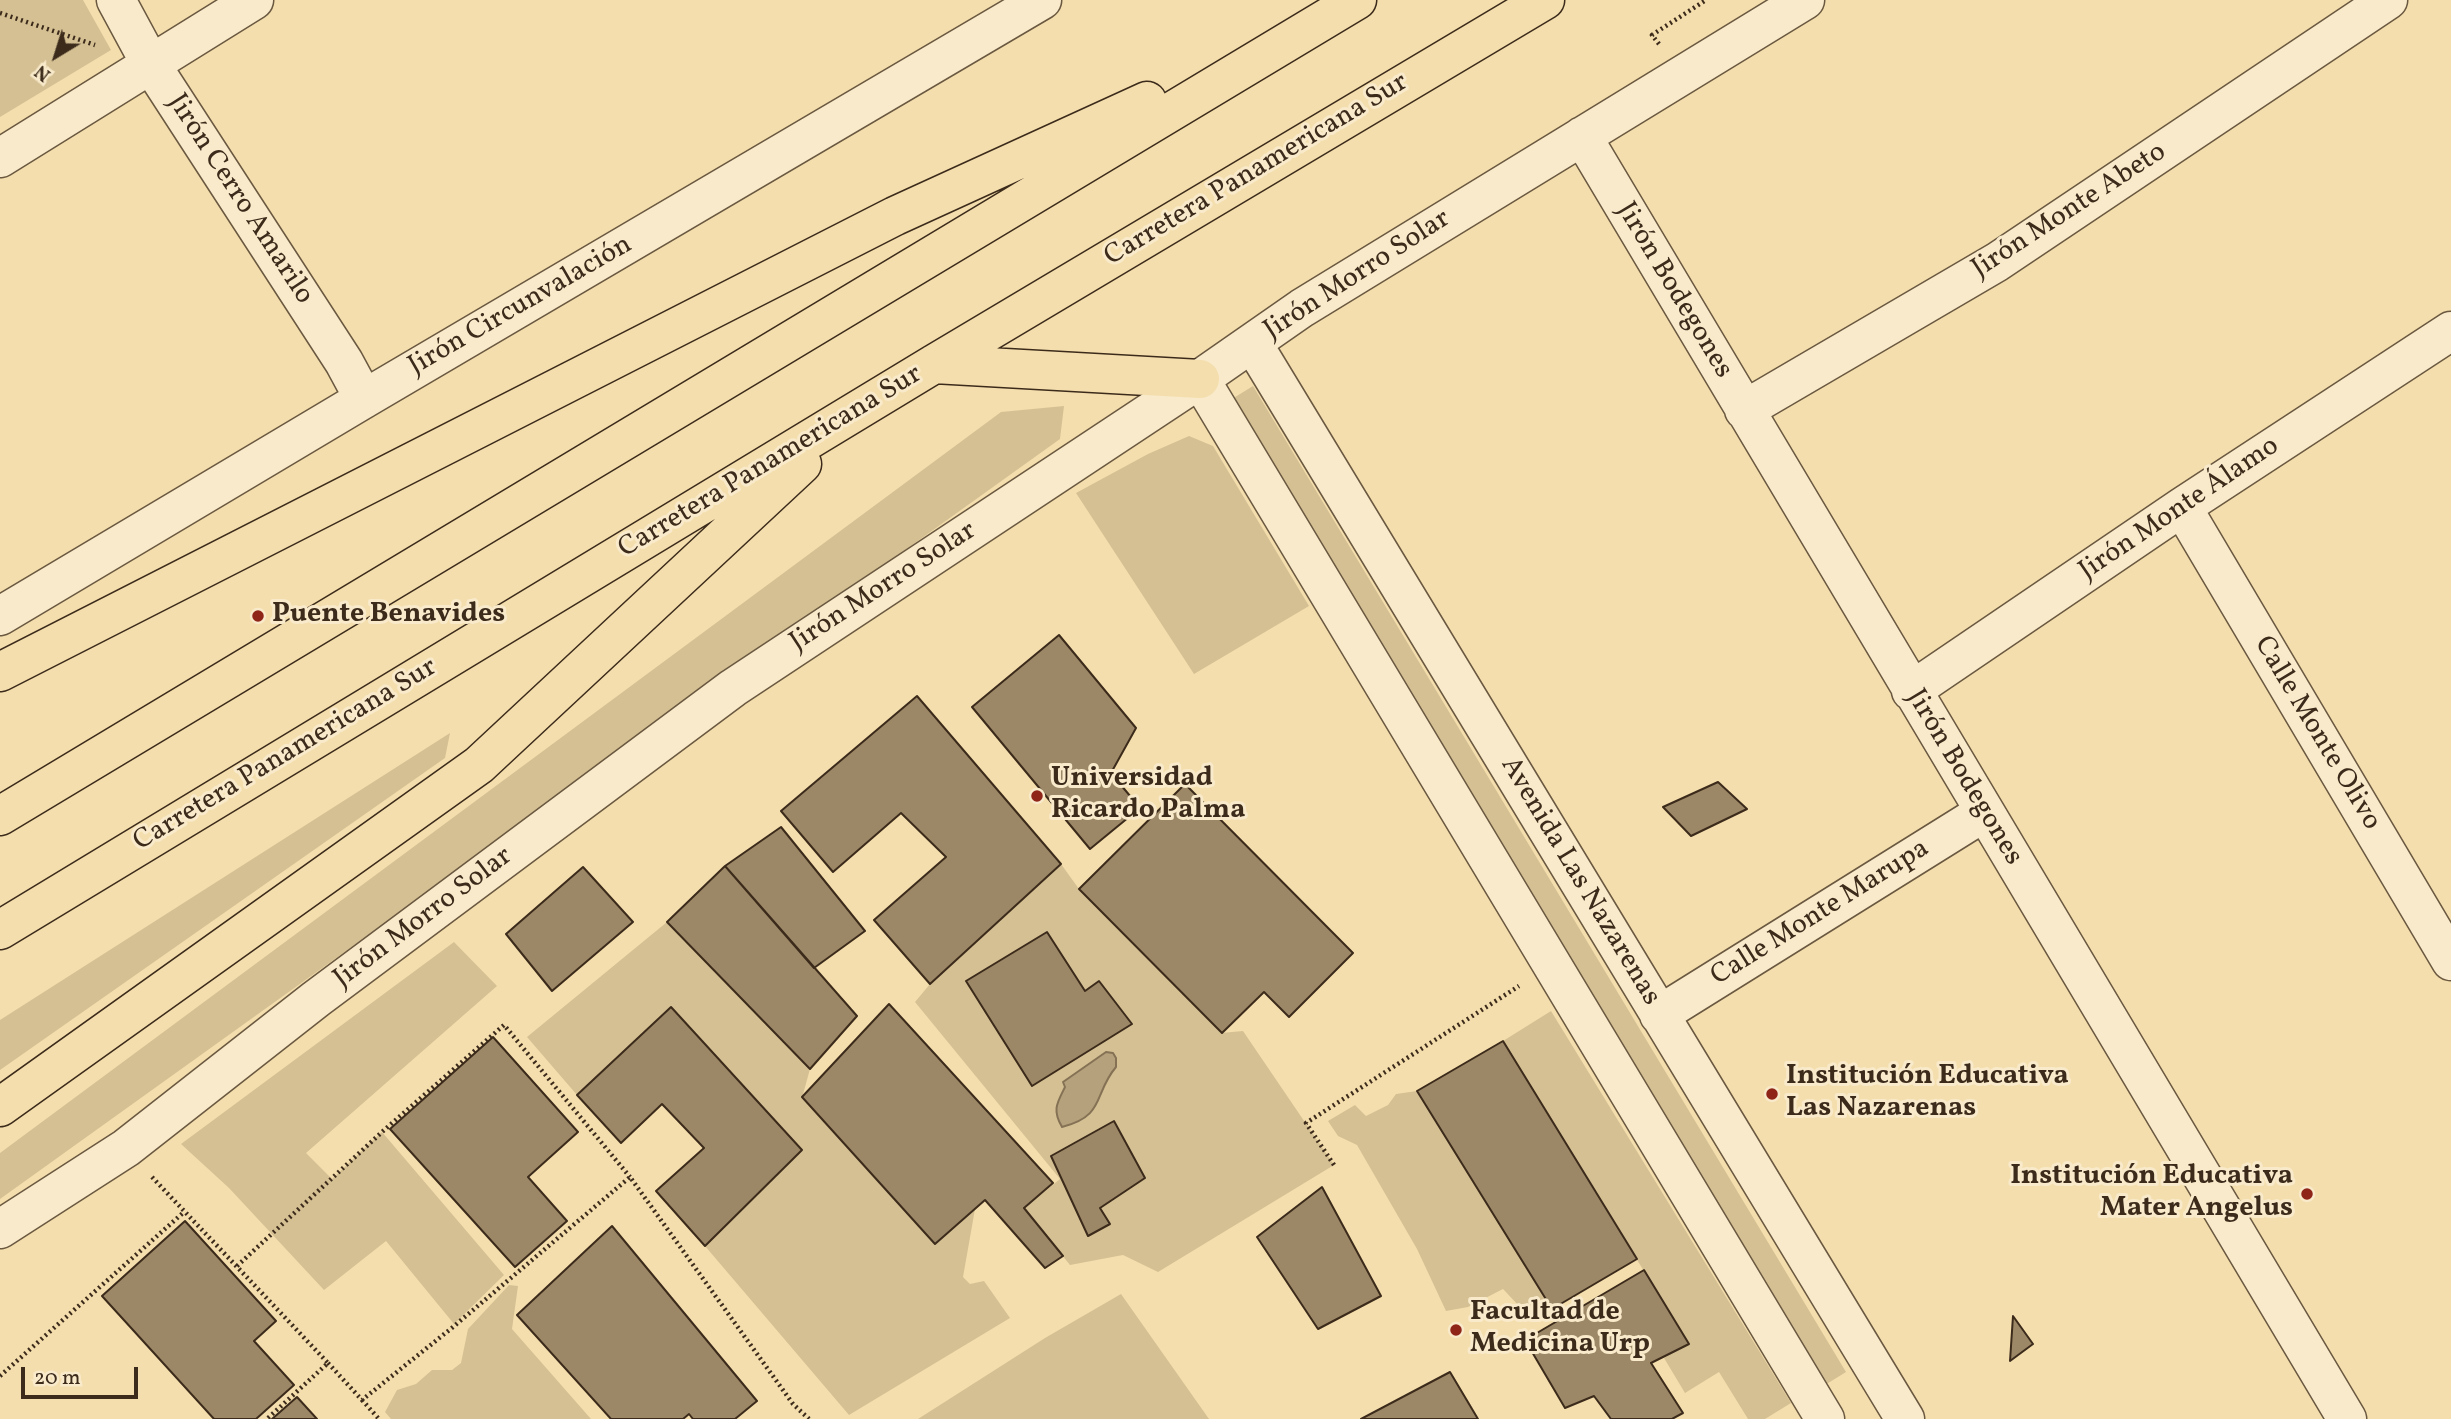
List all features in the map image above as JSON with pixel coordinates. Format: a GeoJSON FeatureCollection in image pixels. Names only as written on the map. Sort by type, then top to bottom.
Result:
{"type":"FeatureCollection","features":[{"type":"Feature","properties":{"kind":"highway"},"geometry":{"type":"LineString","coordinates":[[0,816],[1357,0]]}},
{"type":"Feature","properties":{"kind":"highway","name":"Carretera Panamericana Sur"},"geometry":{"type":"LineString","coordinates":[[0,930],[934,364],[1545,0]]}},
{"type":"Feature","properties":{"kind":"highway"},"geometry":{"type":"LineString","coordinates":[[0,672],[895,216],[1315,24]]}},
{"type":"Feature","properties":{"kind":"highway"},"geometry":{"type":"LineString","coordinates":[[934,364],[1200,379]]}},
{"type":"Feature","properties":{"kind":"highway"},"geometry":{"type":"LineString","coordinates":[[0,1107],[479,765],[860,409]]}},
{"type":"Feature","properties":{"kind":"street","name":"Jirón Cerro Amarilo"},"geometry":{"type":"LineString","coordinates":[[116,0],[150,63],[337,351],[364,399]]}},
{"type":"Feature","properties":{"kind":"street"},"geometry":{"type":"LineString","coordinates":[[0,158],[254,0]]}},
{"type":"Feature","properties":{"kind":"street","name":"Jirón Circunvalación"},"geometry":{"type":"LineString","coordinates":[[0,616],[1042,0]]}},
{"type":"Feature","properties":{"kind":"street","name":"Jirón Morro Solar"},"geometry":{"type":"LineString","coordinates":[[0,1228],[126,1148],[316,999],[733,688],[1253,344],[1302,308],[1805,0]]}},
{"type":"Feature","properties":{"kind":"street","name":"Jirón Monte Abeto"},"geometry":{"type":"LineString","coordinates":[[1744,410],[1997,262],[2388,0]]}},
{"type":"Feature","properties":{"kind":"street","name":"Jirón Bodegones"},"geometry":{"type":"LineString","coordinates":[[1582,136],[1983,813],[2347,1419]]}},
{"type":"Feature","properties":{"kind":"street","name":"Jirón Monte Álamo"},"geometry":{"type":"LineString","coordinates":[[1911,691],[2182,507],[2451,331]]}},
{"type":"Feature","properties":{"kind":"street","name":"Avenida Las Nazarenas"},"geometry":{"type":"LineString","coordinates":[[1253,344],[1659,1015],[1894,1415]]}},
{"type":"Feature","properties":{"kind":"street"},"geometry":{"type":"LineString","coordinates":[[1200,379],[1825,1419]]}},
{"type":"Feature","properties":{"kind":"street","name":"Calle Monte Olivo"},"geometry":{"type":"LineString","coordinates":[[2182,507],[2451,961]]}},
{"type":"Feature","properties":{"kind":"street","name":"Calle Monte Marupa"},"geometry":{"type":"LineString","coordinates":[[1659,1015],[1983,813]]}},
{"type":"Feature","properties":{"kind":"path"},"geometry":{"type":"LineString","coordinates":[[0,13],[150,63]]}},
{"type":"Feature","properties":{"kind":"path"},"geometry":{"type":"LineString","coordinates":[[1334,1165],[1306,1123],[1520,986]]}},
{"type":"Feature","properties":{"kind":"path"},"geometry":{"type":"LineString","coordinates":[[237,1266],[382,1132],[504,1025],[630,1177],[793,1404],[809,1419]]}},
{"type":"Feature","properties":{"kind":"path"},"geometry":{"type":"LineString","coordinates":[[126,1148],[379,1419]]}},
{"type":"Feature","properties":{"kind":"path"},"geometry":{"type":"LineString","coordinates":[[362,1400],[453,1328],[630,1177]]}},
{"type":"Feature","properties":{"kind":"path"},"geometry":{"type":"LineString","coordinates":[[0,1376],[184,1212]]}},
{"type":"Feature","properties":{"kind":"path"},"geometry":{"type":"LineString","coordinates":[[267,1419],[327,1363]]}},
{"type":"Feature","properties":{"kind":"shaded area"},"geometry":{"type":"Polygon","coordinates":[[[0,0],[83,0],[111,50],[0,117],[0,0]]]}},
{"type":"Feature","properties":{"kind":"shaded area"},"geometry":{"type":"Polygon","coordinates":[[[1253,386],[1846,1372],[1825,1385],[1232,399],[1253,386]]]}},
{"type":"Feature","properties":{"kind":"shaded area"},"geometry":{"type":"Polygon","coordinates":[[[1064,406],[1060,439],[0,1199],[0,1153],[1001,412],[1064,406]]]}},
{"type":"Feature","properties":{"kind":"shaded area"},"geometry":{"type":"Polygon","coordinates":[[[1189,436],[1213,446],[1309,606],[1194,674],[1076,493],[1148,454],[1189,436]]]}},
{"type":"Feature","properties":{"kind":"shaded area"},"geometry":{"type":"Polygon","coordinates":[[[450,733],[445,758],[0,1070],[0,1020],[450,733]]]}},
{"type":"Feature","properties":{"kind":"shaded area"},"geometry":{"type":"Polygon","coordinates":[[[1061,864],[1079,889],[1221,1033],[1243,1031],[1334,1165],[1158,1272],[1123,1255],[1070,1265],[1024,1208],[1060,1179],[915,1002],[930,984],[1061,864]]]}},
{"type":"Feature","properties":{"kind":"shaded area"},"geometry":{"type":"Polygon","coordinates":[[[667,922],[810,1069],[802,1098],[935,1244],[975,1209],[963,1277],[970,1284],[984,1281],[1010,1318],[849,1415],[705,1246],[801,1150],[671,1007],[577,1095],[527,1037],[667,922]]]}},
{"type":"Feature","properties":{"kind":"shaded area"},"geometry":{"type":"Polygon","coordinates":[[[454,942],[497,986],[306,1153],[332,1179],[382,1132],[504,1275],[454,1324],[386,1241],[324,1290],[229,1188],[181,1144],[454,942]]]}},
{"type":"Feature","properties":{"kind":"shaded area"},"geometry":{"type":"Polygon","coordinates":[[[1551,1011],[1791,1403],[1765,1419],[1748,1419],[1719,1372],[1685,1393],[1664,1358],[1688,1343],[1503,1041],[1551,1011]]]}},
{"type":"Feature","properties":{"kind":"shaded area"},"geometry":{"type":"Polygon","coordinates":[[[1106,1052],[1113,1053],[1116,1067],[1097,1103],[1086,1117],[1062,1127],[1056,1111],[1065,1087],[1063,1082],[1106,1052]]]}},
{"type":"Feature","properties":{"kind":"shaded area"},"geometry":{"type":"Polygon","coordinates":[[[1417,1091],[1552,1309],[1519,1306],[1503,1289],[1468,1307],[1446,1311],[1417,1249],[1357,1145],[1338,1136],[1328,1121],[1355,1105],[1366,1116],[1388,1105],[1396,1094],[1417,1091]]]}},
{"type":"Feature","properties":{"kind":"shaded area"},"geometry":{"type":"Polygon","coordinates":[[[509,1285],[518,1286],[512,1329],[591,1419],[391,1419],[385,1412],[397,1390],[416,1384],[432,1370],[452,1370],[461,1363],[468,1329],[509,1285]]]}},
{"type":"Feature","properties":{"kind":"shaded area"},"geometry":{"type":"Polygon","coordinates":[[[1121,1294],[1209,1419],[918,1419],[1045,1338],[1121,1294]]]}},
{"type":"Feature","properties":{"kind":"building"},"geometry":{"type":"Polygon","coordinates":[[[1059,635],[1136,728],[1111,773],[1140,808],[1090,849],[972,707],[1059,635]]]}},
{"type":"Feature","properties":{"kind":"building"},"geometry":{"type":"Polygon","coordinates":[[[917,696],[1061,864],[930,984],[874,920],[946,857],[901,813],[833,872],[781,811],[917,696]]]}},
{"type":"Feature","properties":{"kind":"building"},"geometry":{"type":"Polygon","coordinates":[[[1718,782],[1747,809],[1691,836],[1663,807],[1718,782]]]}},
{"type":"Feature","properties":{"kind":"building"},"geometry":{"type":"Polygon","coordinates":[[[1185,784],[1353,953],[1289,1017],[1264,992],[1222,1033],[1079,889],[1185,784]]]}},
{"type":"Feature","properties":{"kind":"building"},"geometry":{"type":"Polygon","coordinates":[[[781,827],[865,931],[814,968],[725,866],[781,827]]]}},
{"type":"Feature","properties":{"kind":"building"},"geometry":{"type":"Polygon","coordinates":[[[725,866],[857,1016],[810,1069],[667,922],[725,866]]]}},
{"type":"Feature","properties":{"kind":"building"},"geometry":{"type":"Polygon","coordinates":[[[583,867],[633,922],[552,991],[506,934],[583,867]]]}},
{"type":"Feature","properties":{"kind":"building"},"geometry":{"type":"Polygon","coordinates":[[[1047,932],[1085,991],[1099,981],[1132,1024],[1032,1086],[966,981],[1047,932]]]}},
{"type":"Feature","properties":{"kind":"building"},"geometry":{"type":"Polygon","coordinates":[[[889,1004],[1053,1183],[1024,1208],[1063,1256],[1045,1268],[985,1200],[935,1244],[802,1097],[889,1004]]]}},
{"type":"Feature","properties":{"kind":"building"},"geometry":{"type":"Polygon","coordinates":[[[671,1007],[802,1150],[705,1246],[656,1191],[704,1148],[662,1104],[621,1143],[577,1095],[671,1007]]]}},
{"type":"Feature","properties":{"kind":"building"},"geometry":{"type":"Polygon","coordinates":[[[493,1037],[578,1132],[528,1177],[567,1221],[515,1267],[390,1129],[493,1037]]]}},
{"type":"Feature","properties":{"kind":"building"},"geometry":{"type":"Polygon","coordinates":[[[1503,1041],[1637,1259],[1552,1309],[1417,1091],[1503,1041]]]}},
{"type":"Feature","properties":{"kind":"building"},"geometry":{"type":"Polygon","coordinates":[[[1114,1121],[1145,1178],[1100,1208],[1110,1224],[1088,1236],[1051,1156],[1114,1121]]]}},
{"type":"Feature","properties":{"kind":"building"},"geometry":{"type":"Polygon","coordinates":[[[1322,1187],[1381,1296],[1318,1329],[1257,1237],[1322,1187]]]}},
{"type":"Feature","properties":{"kind":"building"},"geometry":{"type":"Polygon","coordinates":[[[185,1221],[276,1321],[254,1341],[294,1385],[256,1419],[214,1419],[102,1296],[185,1221]]]}},
{"type":"Feature","properties":{"kind":"building"},"geometry":{"type":"Polygon","coordinates":[[[612,1226],[757,1401],[735,1419],[693,1419],[689,1414],[683,1419],[611,1419],[517,1315],[612,1226]]]}},
{"type":"Feature","properties":{"kind":"building"},"geometry":{"type":"Polygon","coordinates":[[[1644,1270],[1689,1344],[1651,1363],[1683,1413],[1672,1419],[1611,1419],[1594,1396],[1565,1408],[1525,1340],[1644,1270]]]}},
{"type":"Feature","properties":{"kind":"building"},"geometry":{"type":"Polygon","coordinates":[[[2013,1316],[2033,1344],[2010,1361],[2013,1316]]]}},
{"type":"Feature","properties":{"kind":"building"},"geometry":{"type":"Polygon","coordinates":[[[1450,1372],[1478,1419],[1361,1419],[1450,1372]]]}},
{"type":"Feature","properties":{"kind":"building"},"geometry":{"type":"Polygon","coordinates":[[[297,1397],[317,1419],[272,1419],[297,1397]]]}},
{"type":"Feature","properties":{"kind":"place","name":"Puente Benavides"},"geometry":{"type":"Point","coordinates":[258,616]}},
{"type":"Feature","properties":{"kind":"place","name":"Universidad Ricardo Palma"},"geometry":{"type":"Point","coordinates":[1037,796]}},
{"type":"Feature","properties":{"kind":"place","name":"Institución Educativa Las Nazarenas"},"geometry":{"type":"Point","coordinates":[1772,1094]}},
{"type":"Feature","properties":{"kind":"place","name":"Institución Educativa Mater Angelus"},"geometry":{"type":"Point","coordinates":[2307,1194]}},
{"type":"Feature","properties":{"kind":"place","name":"Facultad de Medicina Urp"},"geometry":{"type":"Point","coordinates":[1456,1330]}}]}
